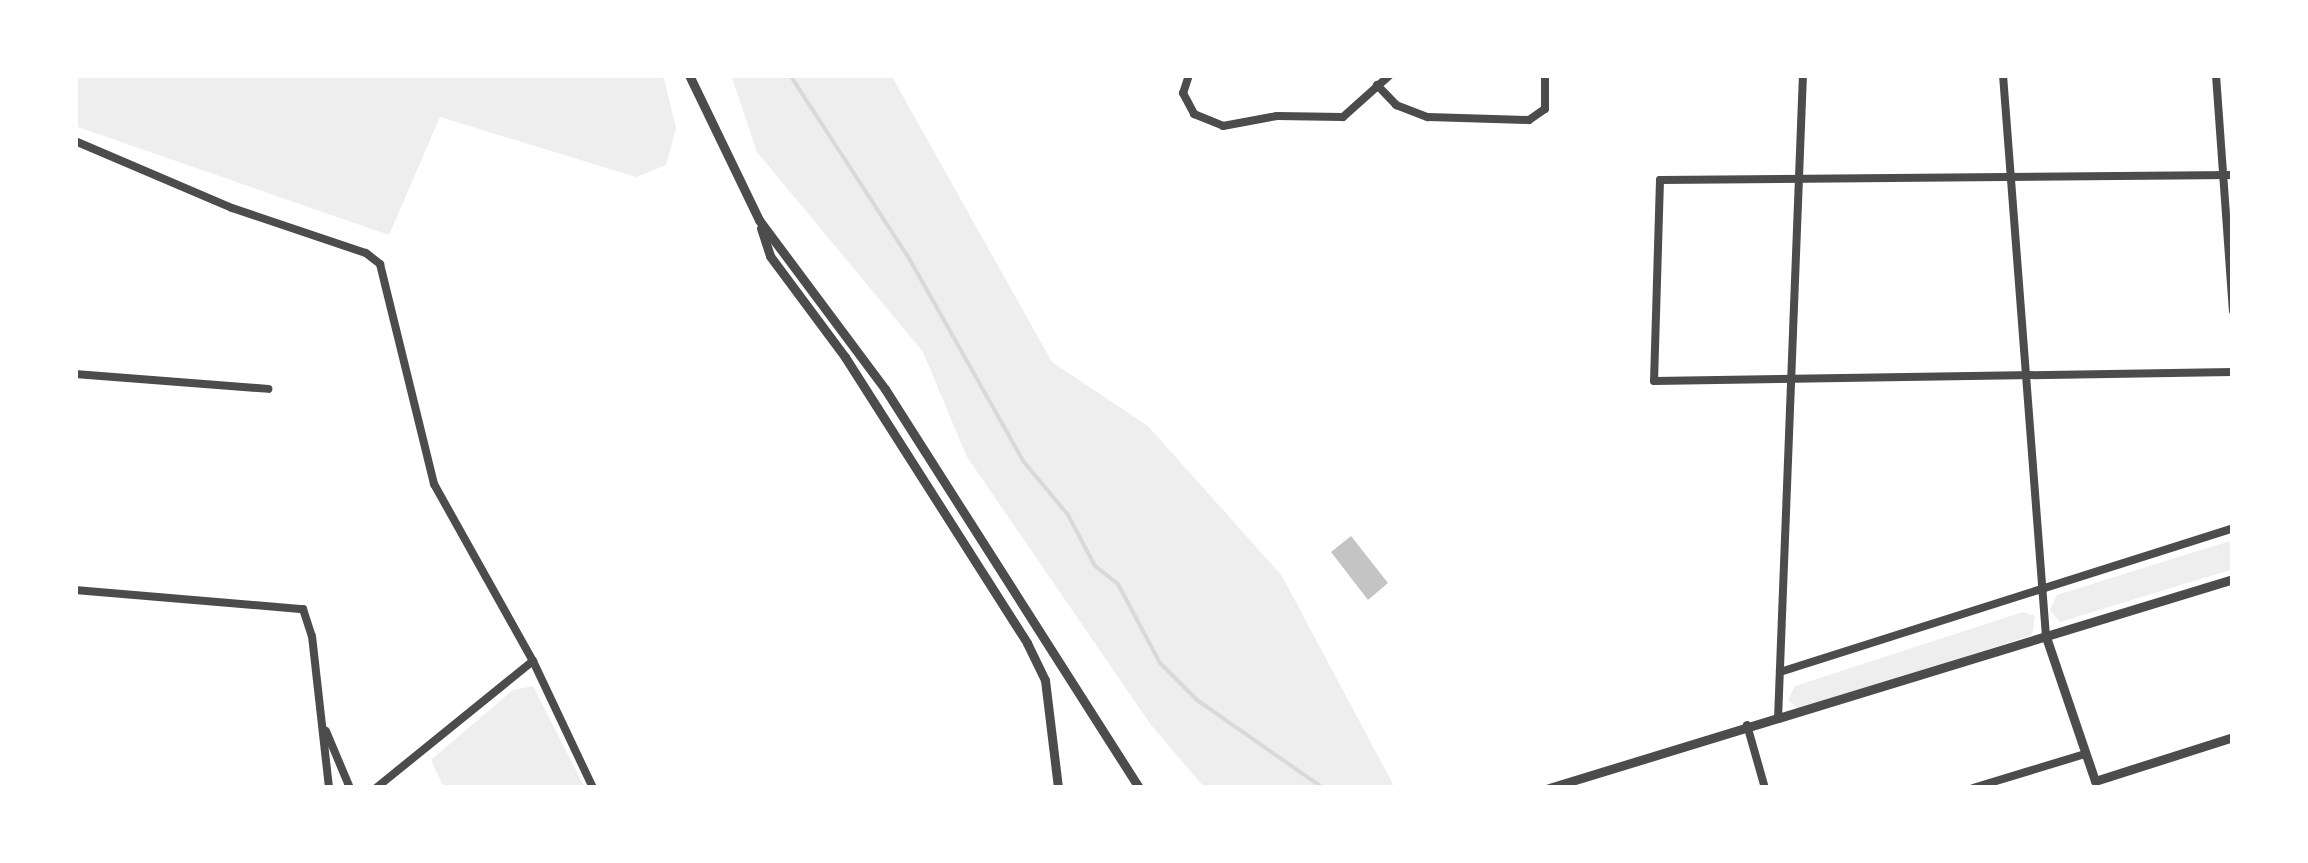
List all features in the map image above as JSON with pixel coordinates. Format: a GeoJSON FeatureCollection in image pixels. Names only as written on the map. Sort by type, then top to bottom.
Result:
{"type":"FeatureCollection","features":[{"type":"Feature","properties":{"kind":"street"},"geometry":{"type":"LineString","coordinates":[[689,75],[759,220],[770,256],[845,358],[1027,642],[1045,680],[1058,788]]}},
{"type":"Feature","properties":{"kind":"street"},"geometry":{"type":"LineString","coordinates":[[1189,75],[1182,93],[1197,118],[1214,126],[1277,116],[1343,117],[1390,75]]}},
{"type":"Feature","properties":{"kind":"street"},"geometry":{"type":"LineString","coordinates":[[1376,85],[1396,104],[1428,117],[1529,120],[1545,109],[1545,75]]}},
{"type":"Feature","properties":{"kind":"street"},"geometry":{"type":"LineString","coordinates":[[1778,719],[1803,75]]}},
{"type":"Feature","properties":{"kind":"street"},"geometry":{"type":"LineString","coordinates":[[2003,75],[2039,589],[2046,637],[2084,754],[2096,785],[2233,737]]}},
{"type":"Feature","properties":{"kind":"street"},"geometry":{"type":"LineString","coordinates":[[2216,75],[2228,174],[2233,310]]}},
{"type":"Feature","properties":{"kind":"street"},"geometry":{"type":"LineString","coordinates":[[75,141],[380,264],[434,484],[534,661],[594,788]]}},
{"type":"Feature","properties":{"kind":"street"},"geometry":{"type":"LineString","coordinates":[[2228,174],[1660,180],[1654,382],[2024,371],[2233,372]]}},
{"type":"Feature","properties":{"kind":"street"},"geometry":{"type":"LineString","coordinates":[[759,220],[884,389],[1139,788]]}},
{"type":"Feature","properties":{"kind":"street"},"geometry":{"type":"LineString","coordinates":[[75,374],[268,389]]}},
{"type":"Feature","properties":{"kind":"street"},"geometry":{"type":"LineString","coordinates":[[1780,672],[2233,528]]}},
{"type":"Feature","properties":{"kind":"street"},"geometry":{"type":"LineString","coordinates":[[1549,788],[2233,579]]}},
{"type":"Feature","properties":{"kind":"street"},"geometry":{"type":"LineString","coordinates":[[75,590],[303,609],[323,722],[329,788]]}},
{"type":"Feature","properties":{"kind":"street"},"geometry":{"type":"LineString","coordinates":[[376,788],[534,661]]}},
{"type":"Feature","properties":{"kind":"street"},"geometry":{"type":"LineString","coordinates":[[323,722],[350,788]]}},
{"type":"Feature","properties":{"kind":"street"},"geometry":{"type":"LineString","coordinates":[[1747,725],[1765,788]]}},
{"type":"Feature","properties":{"kind":"street"},"geometry":{"type":"LineString","coordinates":[[1973,788],[2084,754]]}},
{"type":"Feature","properties":{"kind":"shaded area"},"geometry":{"type":"Polygon","coordinates":[[[75,75],[663,75],[676,128],[666,165],[636,177],[440,117],[389,235],[75,126],[75,75]]]}},
{"type":"Feature","properties":{"kind":"shaded area"},"geometry":{"type":"Polygon","coordinates":[[[731,75],[891,75],[1052,362],[1148,426],[1282,576],[1395,788],[1205,788],[1151,725],[967,457],[923,352],[757,152],[731,75]]]}},
{"type":"Feature","properties":{"kind":"shaded area"},"geometry":{"type":"Polygon","coordinates":[[[2233,540],[2233,569],[2060,622],[2050,610],[2057,595],[2233,540]]]}},
{"type":"Feature","properties":{"kind":"shaded area"},"geometry":{"type":"Polygon","coordinates":[[[2023,612],[2035,616],[2032,635],[1800,710],[1788,700],[1795,686],[2023,612]]]}},
{"type":"Feature","properties":{"kind":"shaded area"},"geometry":{"type":"Polygon","coordinates":[[[533,686],[585,788],[444,788],[431,760],[513,690],[533,686]]]}},
{"type":"Feature","properties":{"kind":"building"},"geometry":{"type":"Polygon","coordinates":[[[1351,536],[1388,583],[1368,600],[1331,552],[1351,536]]]}},
{"type":"Feature","properties":{"kind":"waterway"},"geometry":{"type":"LineString","coordinates":[[790,75],[910,260],[1024,462],[1068,515],[1095,566],[1118,584],[1160,663],[1197,700],[1323,788]]}}]}
